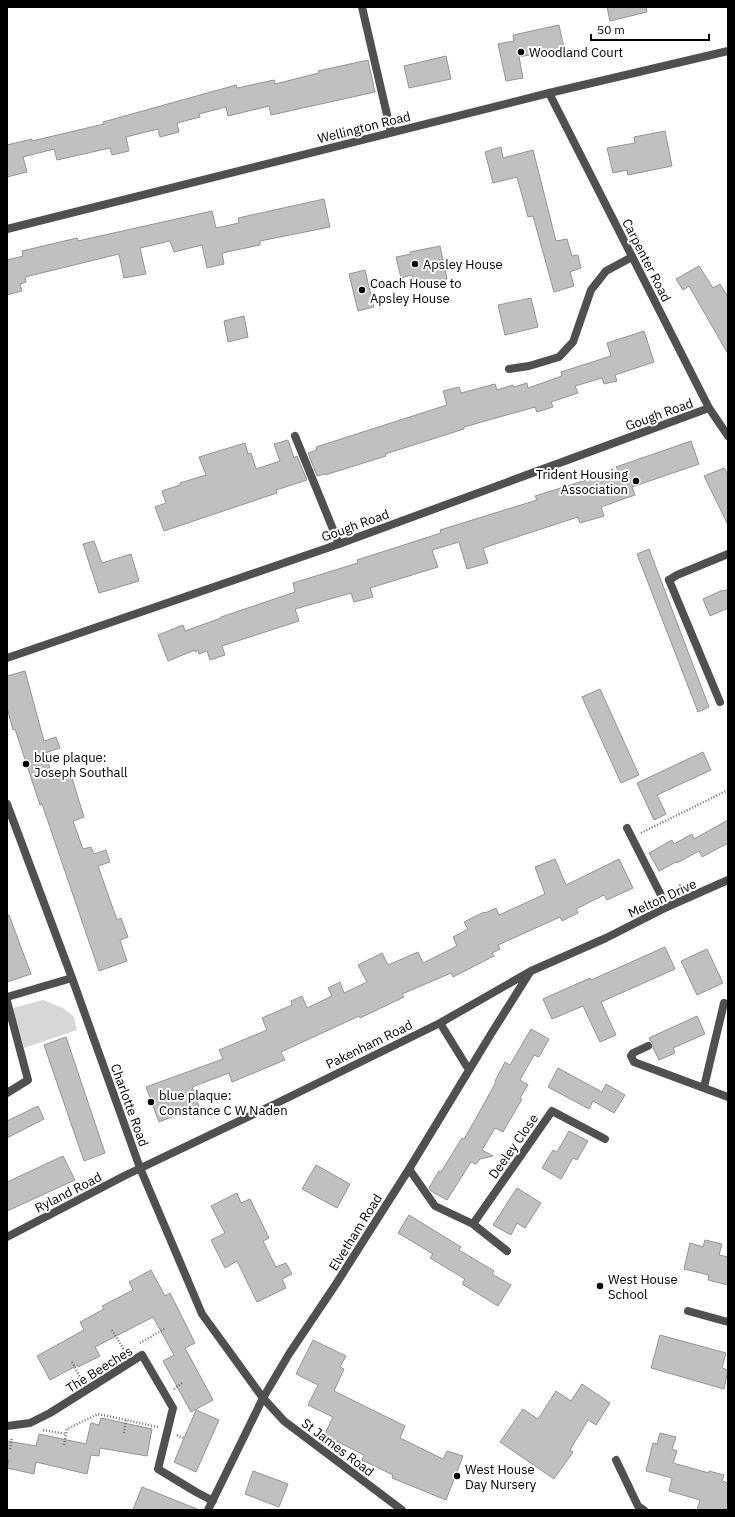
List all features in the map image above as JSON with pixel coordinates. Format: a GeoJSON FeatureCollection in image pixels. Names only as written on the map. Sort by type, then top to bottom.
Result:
{"type":"FeatureCollection","features":[{"type":"Feature","properties":{"kind":"street"},"geometry":{"type":"LineString","coordinates":[[362,7],[391,132]]}},
{"type":"Feature","properties":{"kind":"street","name":"Wellington Road"},"geometry":{"type":"LineString","coordinates":[[7,229],[391,132],[728,51]]}},
{"type":"Feature","properties":{"kind":"street","name":"Carpenter Road"},"geometry":{"type":"LineString","coordinates":[[549,93],[709,408],[728,436]]}},
{"type":"Feature","properties":{"kind":"street"},"geometry":{"type":"LineString","coordinates":[[509,369],[529,366],[559,357],[573,342],[591,290],[606,272],[632,257]]}},
{"type":"Feature","properties":{"kind":"street","name":"Gough Road"},"geometry":{"type":"LineString","coordinates":[[7,658],[339,544],[709,408]]}},
{"type":"Feature","properties":{"kind":"street"},"geometry":{"type":"LineString","coordinates":[[295,436],[339,544]]}},
{"type":"Feature","properties":{"kind":"street"},"geometry":{"type":"LineString","coordinates":[[720,702],[669,580],[677,575],[728,554]]}},
{"type":"Feature","properties":{"kind":"street","name":"Charlotte Road"},"geometry":{"type":"LineString","coordinates":[[7,804],[72,978],[140,1168],[202,1314],[263,1398]]}},
{"type":"Feature","properties":{"kind":"street"},"geometry":{"type":"LineString","coordinates":[[627,828],[667,907]]}},
{"type":"Feature","properties":{"kind":"street","name":"Melton Drive"},"geometry":{"type":"LineString","coordinates":[[606,938],[667,907],[728,880]]}},
{"type":"Feature","properties":{"kind":"street","name":"Pakenham Road"},"geometry":{"type":"LineString","coordinates":[[140,1168],[440,1023],[531,971],[606,938]]}},
{"type":"Feature","properties":{"kind":"street","name":"Elvetham Road"},"geometry":{"type":"LineString","coordinates":[[208,1510],[263,1398],[289,1354],[336,1284],[409,1169],[531,971]]}},
{"type":"Feature","properties":{"kind":"street"},"geometry":{"type":"LineString","coordinates":[[7,997],[72,978]]}},
{"type":"Feature","properties":{"kind":"street"},"geometry":{"type":"LineString","coordinates":[[7,1001],[28,1080],[7,1093]]}},
{"type":"Feature","properties":{"kind":"street"},"geometry":{"type":"LineString","coordinates":[[704,1087],[724,1003]]}},
{"type":"Feature","properties":{"kind":"street"},"geometry":{"type":"LineString","coordinates":[[440,1023],[469,1070]]}},
{"type":"Feature","properties":{"kind":"street"},"geometry":{"type":"LineString","coordinates":[[648,1046],[633,1053],[631,1056],[634,1062],[728,1097]]}},
{"type":"Feature","properties":{"kind":"street","name":"Deeley Close"},"geometry":{"type":"LineString","coordinates":[[473,1224],[552,1111],[605,1139]]}},
{"type":"Feature","properties":{"kind":"street","name":"Ryland Road"},"geometry":{"type":"LineString","coordinates":[[7,1237],[140,1168]]}},
{"type":"Feature","properties":{"kind":"street"},"geometry":{"type":"LineString","coordinates":[[409,1169],[435,1206],[473,1224],[507,1251]]}},
{"type":"Feature","properties":{"kind":"street"},"geometry":{"type":"LineString","coordinates":[[688,1311],[728,1322]]}},
{"type":"Feature","properties":{"kind":"street","name":"The Beeches"},"geometry":{"type":"LineString","coordinates":[[7,1426],[30,1423],[50,1413],[142,1355],[173,1408],[158,1469],[213,1501]]}},
{"type":"Feature","properties":{"kind":"street","name":"St James Road"},"geometry":{"type":"LineString","coordinates":[[263,1398],[284,1421],[402,1510]]}},
{"type":"Feature","properties":{"kind":"street"},"geometry":{"type":"LineString","coordinates":[[616,1460],[638,1506],[644,1510]]}},
{"type":"Feature","properties":{"kind":"path"},"geometry":{"type":"LineString","coordinates":[[632,837],[728,790]]}},
{"type":"Feature","properties":{"kind":"path"},"geometry":{"type":"LineString","coordinates":[[142,1355],[140,1343],[166,1328]]}},
{"type":"Feature","properties":{"kind":"path"},"geometry":{"type":"LineString","coordinates":[[112,1330],[131,1362]]}},
{"type":"Feature","properties":{"kind":"path"},"geometry":{"type":"LineString","coordinates":[[72,1362],[86,1390]]}},
{"type":"Feature","properties":{"kind":"path"},"geometry":{"type":"LineString","coordinates":[[64,1445],[67,1429],[98,1414],[168,1429]]}},
{"type":"Feature","properties":{"kind":"path"},"geometry":{"type":"LineString","coordinates":[[124,1433],[126,1420]]}},
{"type":"Feature","properties":{"kind":"shaded area"},"geometry":{"type":"Polygon","coordinates":[[[43,1000],[63,1008],[74,1017],[77,1030],[24,1048],[13,1008],[43,1000]]]}},
{"type":"Feature","properties":{"kind":"building"},"geometry":{"type":"Polygon","coordinates":[[[607,7],[646,7],[647,12],[610,21],[607,7]]]}},
{"type":"Feature","properties":{"kind":"building","name":"Woodland Court"},"geometry":{"type":"Polygon","coordinates":[[[559,25],[564,48],[519,57],[523,78],[506,81],[498,44],[514,41],[513,35],[559,25]]]}},
{"type":"Feature","properties":{"kind":"building"},"geometry":{"type":"Polygon","coordinates":[[[446,56],[451,79],[409,88],[404,66],[446,56]]]}},
{"type":"Feature","properties":{"kind":"building"},"geometry":{"type":"Polygon","coordinates":[[[368,60],[375,92],[271,115],[269,106],[228,116],[226,107],[199,114],[200,117],[177,123],[179,132],[160,137],[158,129],[126,137],[129,151],[112,155],[110,148],[57,160],[54,149],[23,157],[27,172],[7,177],[7,145],[32,139],[32,141],[104,124],[103,122],[236,85],[237,88],[274,80],[275,84],[319,73],[318,71],[368,60]]]}},
{"type":"Feature","properties":{"kind":"building"},"geometry":{"type":"Polygon","coordinates":[[[665,131],[672,166],[628,175],[627,170],[613,173],[607,148],[635,143],[634,137],[665,131]]]}},
{"type":"Feature","properties":{"kind":"building"},"geometry":{"type":"Polygon","coordinates":[[[501,147],[503,158],[533,150],[556,241],[567,239],[572,256],[578,255],[581,268],[570,272],[574,286],[554,292],[533,216],[528,217],[517,177],[493,183],[485,152],[501,147]]]}},
{"type":"Feature","properties":{"kind":"building"},"geometry":{"type":"Polygon","coordinates":[[[324,199],[330,227],[260,241],[260,245],[222,253],[224,264],[207,268],[202,245],[174,252],[170,241],[140,248],[146,274],[124,278],[119,254],[25,277],[26,282],[20,284],[22,291],[7,295],[7,260],[23,256],[22,251],[77,238],[78,241],[212,211],[216,228],[239,223],[238,218],[324,199]]]}},
{"type":"Feature","properties":{"kind":"building","name":"Apsley House"},"geometry":{"type":"Polygon","coordinates":[[[440,246],[447,279],[415,286],[412,275],[401,278],[396,257],[411,254],[410,252],[440,246]]]}},
{"type":"Feature","properties":{"kind":"building"},"geometry":{"type":"Polygon","coordinates":[[[699,266],[713,288],[720,284],[728,297],[728,354],[689,286],[683,290],[676,279],[699,266]]]}},
{"type":"Feature","properties":{"kind":"building","name":"Coach House to Apsley House"},"geometry":{"type":"Polygon","coordinates":[[[365,270],[374,307],[358,311],[349,274],[365,270]]]}},
{"type":"Feature","properties":{"kind":"building"},"geometry":{"type":"Polygon","coordinates":[[[531,298],[538,327],[505,335],[498,305],[531,298]]]}},
{"type":"Feature","properties":{"kind":"building"},"geometry":{"type":"Polygon","coordinates":[[[244,316],[248,337],[228,342],[224,321],[244,316]]]}},
{"type":"Feature","properties":{"kind":"building"},"geometry":{"type":"Polygon","coordinates":[[[644,331],[654,362],[615,375],[617,381],[604,384],[602,378],[575,386],[578,393],[551,402],[553,407],[537,412],[535,407],[464,427],[464,429],[385,454],[386,456],[325,475],[317,476],[308,453],[317,450],[316,447],[447,405],[443,391],[459,387],[461,393],[495,384],[497,390],[513,385],[514,387],[527,383],[528,388],[562,376],[561,372],[611,356],[607,343],[644,331]]]}},
{"type":"Feature","properties":{"kind":"building"},"geometry":{"type":"Polygon","coordinates":[[[288,440],[294,458],[297,456],[307,480],[276,490],[277,493],[164,531],[155,507],[166,503],[162,491],[180,485],[180,483],[206,475],[199,457],[245,443],[248,454],[251,453],[256,469],[280,461],[274,444],[288,440]]]}},
{"type":"Feature","properties":{"kind":"building"},"geometry":{"type":"Polygon","coordinates":[[[691,441],[699,464],[632,487],[635,495],[601,507],[604,516],[580,523],[578,517],[483,548],[488,563],[467,569],[459,542],[432,550],[438,567],[370,588],[373,597],[354,602],[351,593],[295,609],[299,621],[222,646],[225,655],[210,660],[207,651],[199,654],[198,650],[195,652],[195,650],[168,661],[158,635],[183,625],[185,631],[295,592],[293,583],[358,563],[357,560],[441,533],[440,530],[537,500],[535,496],[618,470],[616,467],[691,441]]]}},
{"type":"Feature","properties":{"kind":"building"},"geometry":{"type":"Polygon","coordinates":[[[724,468],[728,475],[728,525],[704,476],[724,468]]]}},
{"type":"Feature","properties":{"kind":"building"},"geometry":{"type":"Polygon","coordinates":[[[94,541],[102,563],[131,554],[139,581],[99,593],[83,544],[94,541]]]}},
{"type":"Feature","properties":{"kind":"building"},"geometry":{"type":"Polygon","coordinates":[[[649,549],[709,707],[698,712],[637,554],[649,549]]]}},
{"type":"Feature","properties":{"kind":"building"},"geometry":{"type":"Polygon","coordinates":[[[728,589],[728,608],[710,616],[703,599],[728,589]]]}},
{"type":"Feature","properties":{"kind":"building"},"geometry":{"type":"Polygon","coordinates":[[[25,671],[44,741],[56,737],[60,748],[45,753],[54,780],[71,775],[84,817],[73,821],[83,849],[91,847],[94,854],[106,850],[110,862],[98,866],[117,920],[121,918],[128,937],[120,940],[127,961],[99,971],[42,804],[40,805],[15,729],[13,730],[7,708],[7,676],[25,671]]]}},
{"type":"Feature","properties":{"kind":"building"},"geometry":{"type":"Polygon","coordinates":[[[600,689],[639,775],[621,783],[582,697],[600,689]]]}},
{"type":"Feature","properties":{"kind":"building"},"geometry":{"type":"Polygon","coordinates":[[[703,752],[711,770],[657,795],[666,814],[654,820],[637,783],[703,752]]]}},
{"type":"Feature","properties":{"kind":"building"},"geometry":{"type":"Polygon","coordinates":[[[728,820],[728,843],[702,857],[699,851],[659,871],[649,853],[672,840],[674,844],[692,834],[694,839],[728,820]]]}},
{"type":"Feature","properties":{"kind":"building"},"geometry":{"type":"Polygon","coordinates":[[[555,859],[566,885],[619,859],[633,888],[607,900],[604,895],[576,909],[578,913],[562,921],[560,917],[498,945],[500,949],[492,953],[494,956],[453,977],[451,973],[402,994],[404,997],[360,1018],[359,1016],[281,1052],[285,1060],[232,1082],[229,1073],[192,1087],[199,1106],[159,1122],[146,1087],[223,1059],[219,1050],[267,1030],[262,1018],[292,1005],[291,1001],[302,996],[307,1008],[332,996],[328,988],[340,982],[344,993],[367,982],[358,965],[382,953],[388,965],[418,952],[423,963],[457,946],[453,937],[468,929],[464,922],[496,908],[499,915],[545,894],[535,867],[555,859]]]}},
{"type":"Feature","properties":{"kind":"building"},"geometry":{"type":"Polygon","coordinates":[[[9,915],[31,974],[7,982],[7,916],[9,915]]]}},
{"type":"Feature","properties":{"kind":"building"},"geometry":{"type":"Polygon","coordinates":[[[665,947],[675,969],[601,1002],[616,1035],[600,1042],[583,1006],[552,1019],[543,999],[590,978],[591,980],[665,947]]]}},
{"type":"Feature","properties":{"kind":"building"},"geometry":{"type":"Polygon","coordinates":[[[707,949],[723,983],[697,995],[681,961],[707,949]]]}},
{"type":"Feature","properties":{"kind":"building"},"geometry":{"type":"Polygon","coordinates":[[[697,1016],[705,1034],[673,1048],[675,1053],[659,1060],[649,1038],[697,1016]]]}},
{"type":"Feature","properties":{"kind":"building"},"geometry":{"type":"Polygon","coordinates":[[[531,1029],[549,1039],[539,1057],[534,1055],[520,1080],[528,1085],[520,1098],[522,1099],[503,1132],[495,1128],[482,1150],[493,1156],[480,1159],[476,1164],[471,1162],[447,1200],[431,1191],[429,1188],[439,1171],[441,1172],[462,1138],[464,1139],[496,1082],[495,1081],[505,1062],[510,1065],[531,1029]]]}},
{"type":"Feature","properties":{"kind":"building"},"geometry":{"type":"Polygon","coordinates":[[[66,1037],[105,1153],[84,1161],[44,1045],[66,1037]]]}},
{"type":"Feature","properties":{"kind":"building"},"geometry":{"type":"Polygon","coordinates":[[[558,1068],[602,1092],[606,1084],[625,1095],[614,1113],[593,1101],[589,1109],[548,1087],[558,1068]]]}},
{"type":"Feature","properties":{"kind":"building"},"geometry":{"type":"Polygon","coordinates":[[[38,1106],[44,1119],[7,1138],[7,1121],[38,1106]]]}},
{"type":"Feature","properties":{"kind":"building"},"geometry":{"type":"Polygon","coordinates":[[[569,1131],[588,1141],[577,1160],[573,1158],[561,1179],[542,1168],[553,1150],[557,1152],[569,1131]]]}},
{"type":"Feature","properties":{"kind":"building"},"geometry":{"type":"Polygon","coordinates":[[[63,1156],[75,1180],[7,1211],[7,1182],[63,1156]]]}},
{"type":"Feature","properties":{"kind":"building"},"geometry":{"type":"Polygon","coordinates":[[[316,1165],[350,1184],[337,1208],[302,1189],[316,1165]]]}},
{"type":"Feature","properties":{"kind":"building"},"geometry":{"type":"Polygon","coordinates":[[[517,1188],[541,1203],[525,1228],[517,1223],[511,1235],[493,1225],[517,1188]]]}},
{"type":"Feature","properties":{"kind":"building"},"geometry":{"type":"Polygon","coordinates":[[[237,1193],[241,1203],[250,1199],[269,1238],[263,1241],[276,1267],[286,1263],[292,1274],[282,1279],[286,1288],[257,1302],[237,1261],[225,1268],[211,1240],[225,1233],[211,1206],[237,1193]]]}},
{"type":"Feature","properties":{"kind":"building"},"geometry":{"type":"Polygon","coordinates":[[[409,1215],[461,1247],[459,1250],[494,1271],[492,1274],[511,1285],[498,1306],[462,1284],[465,1279],[430,1258],[433,1254],[398,1233],[409,1215]]]}},
{"type":"Feature","properties":{"kind":"building"},"geometry":{"type":"Polygon","coordinates":[[[705,1240],[722,1244],[719,1255],[728,1257],[728,1285],[708,1280],[709,1275],[684,1269],[690,1243],[703,1247],[705,1240]]]}},
{"type":"Feature","properties":{"kind":"building"},"geometry":{"type":"Polygon","coordinates":[[[151,1270],[165,1296],[170,1293],[195,1343],[185,1348],[213,1400],[191,1412],[163,1361],[174,1355],[153,1317],[95,1347],[100,1356],[78,1367],[78,1365],[50,1380],[37,1356],[84,1330],[80,1322],[104,1309],[102,1306],[133,1290],[129,1282],[151,1270]]]}},
{"type":"Feature","properties":{"kind":"building"},"geometry":{"type":"Polygon","coordinates":[[[660,1335],[726,1353],[722,1368],[728,1370],[724,1389],[651,1368],[660,1335]]]}},
{"type":"Feature","properties":{"kind":"building"},"geometry":{"type":"Polygon","coordinates":[[[313,1340],[346,1356],[340,1367],[344,1369],[334,1391],[405,1426],[400,1438],[443,1459],[447,1451],[463,1456],[446,1500],[392,1478],[393,1475],[362,1460],[364,1455],[336,1441],[332,1448],[321,1442],[333,1417],[308,1405],[318,1385],[296,1374],[313,1340]]]}},
{"type":"Feature","properties":{"kind":"building"},"geometry":{"type":"Polygon","coordinates":[[[582,1384],[610,1403],[596,1425],[588,1420],[570,1450],[573,1452],[554,1479],[500,1442],[523,1409],[538,1419],[556,1391],[571,1401],[582,1384]]]}},
{"type":"Feature","properties":{"kind":"building"},"geometry":{"type":"Polygon","coordinates":[[[196,1410],[219,1420],[196,1472],[174,1462],[196,1410]]]}},
{"type":"Feature","properties":{"kind":"building"},"geometry":{"type":"Polygon","coordinates":[[[101,1418],[152,1429],[147,1456],[100,1448],[99,1456],[91,1455],[87,1474],[36,1462],[34,1474],[7,1468],[9,1460],[7,1459],[7,1441],[36,1446],[39,1434],[86,1444],[91,1423],[99,1425],[101,1418]]]}},
{"type":"Feature","properties":{"kind":"building"},"geometry":{"type":"Polygon","coordinates":[[[660,1433],[676,1437],[672,1449],[677,1451],[673,1463],[709,1473],[709,1471],[724,1475],[722,1481],[728,1483],[728,1510],[697,1510],[700,1500],[669,1491],[672,1478],[646,1471],[653,1443],[657,1444],[660,1433]]]}},
{"type":"Feature","properties":{"kind":"building"},"geometry":{"type":"Polygon","coordinates":[[[253,1471],[288,1484],[279,1507],[245,1494],[253,1471]]]}},
{"type":"Feature","properties":{"kind":"building"},"geometry":{"type":"Polygon","coordinates":[[[142,1487],[197,1509],[197,1510],[133,1510],[142,1487]]]}},
{"type":"Feature","properties":{"kind":"place","name":"Woodland Court"},"geometry":{"type":"Point","coordinates":[521,52]}},
{"type":"Feature","properties":{"kind":"place","name":"Apsley House"},"geometry":{"type":"Point","coordinates":[415,264]}},
{"type":"Feature","properties":{"kind":"place","name":"Coach House to Apsley House"},"geometry":{"type":"Point","coordinates":[362,290]}},
{"type":"Feature","properties":{"kind":"place","name":"Trident Housing Association"},"geometry":{"type":"Point","coordinates":[636,481]}},
{"type":"Feature","properties":{"kind":"place","name":"blue plaque: Joseph Southall"},"geometry":{"type":"Point","coordinates":[26,764]}},
{"type":"Feature","properties":{"kind":"place","name":"blue plaque: Constance C W Naden"},"geometry":{"type":"Point","coordinates":[151,1102]}},
{"type":"Feature","properties":{"kind":"place","name":"West House School"},"geometry":{"type":"Point","coordinates":[600,1286]}},
{"type":"Feature","properties":{"kind":"place","name":"West House Day Nursery"},"geometry":{"type":"Point","coordinates":[457,1476]}}]}
